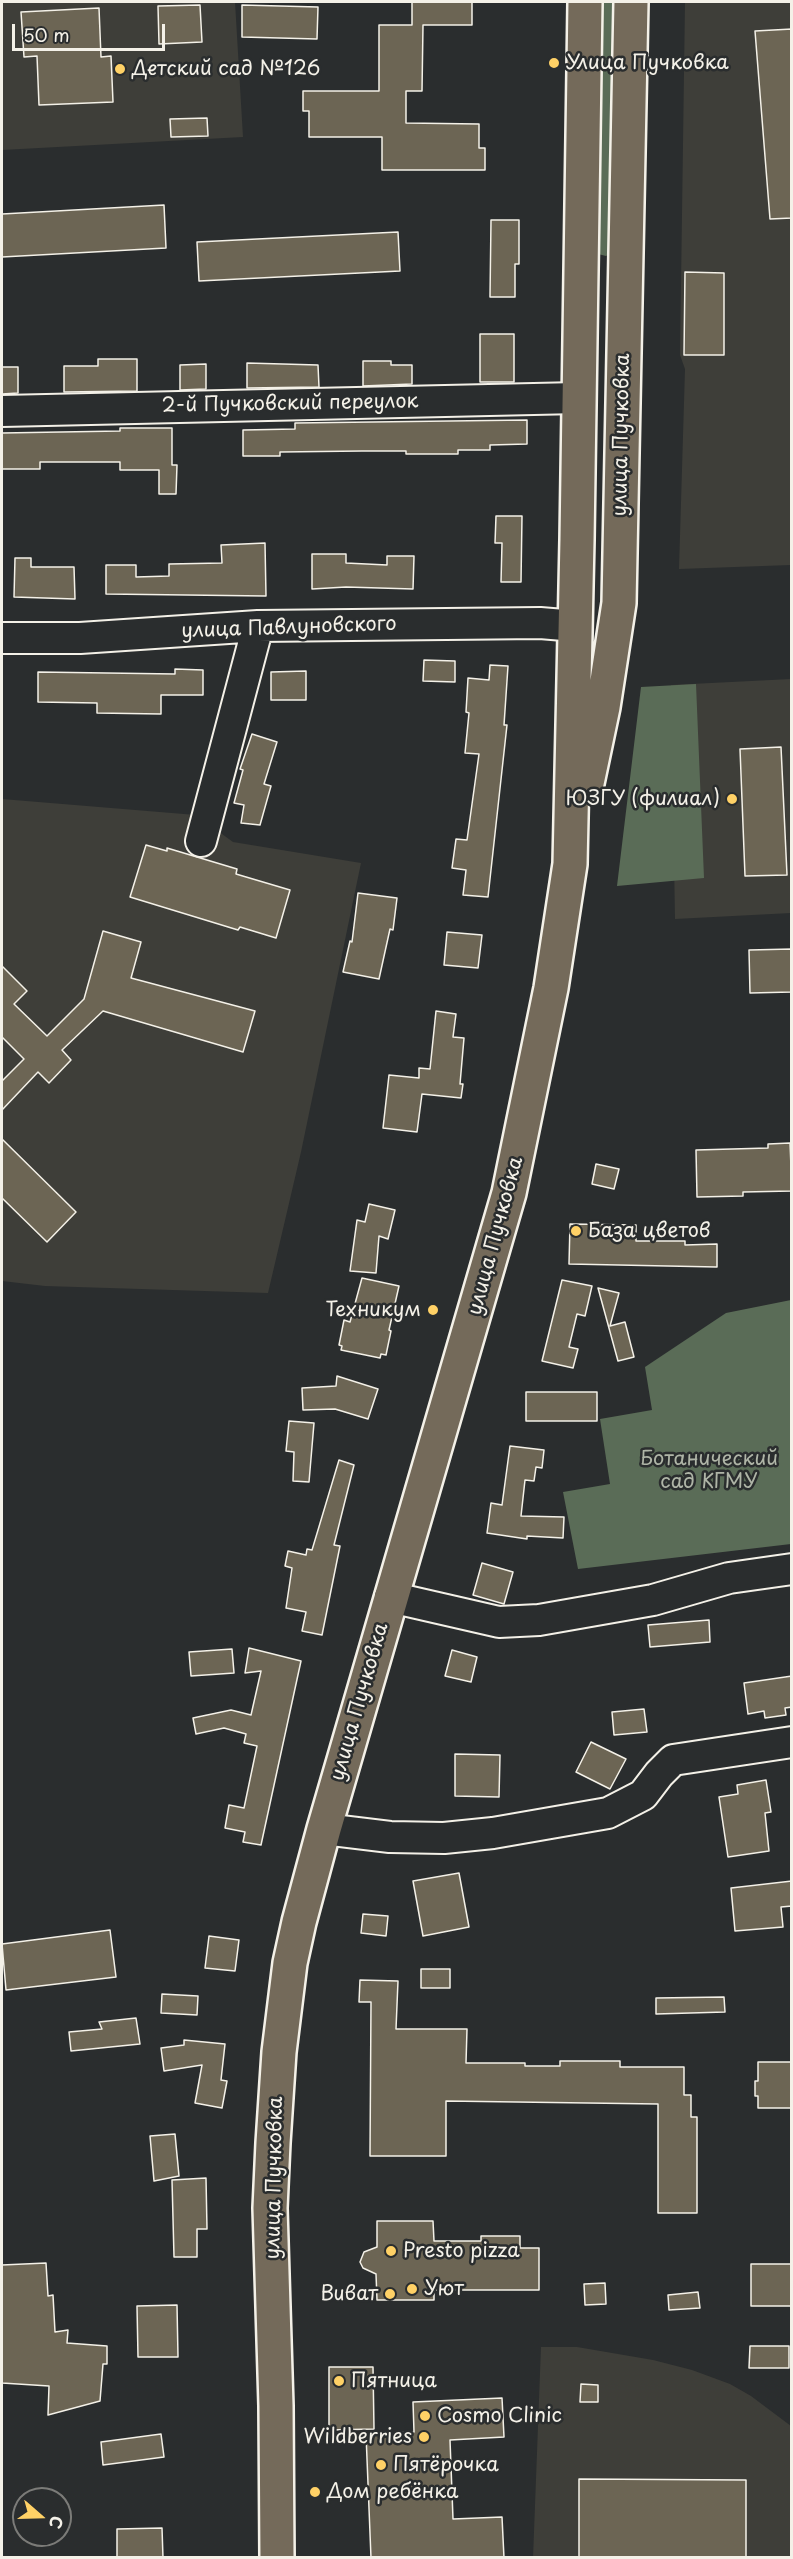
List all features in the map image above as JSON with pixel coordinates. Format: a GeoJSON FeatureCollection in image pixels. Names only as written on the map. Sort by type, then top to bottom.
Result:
{"type":"FeatureCollection","features":[{"type":"Feature","properties":{"kind":"main road","name":"улица Пучковка"},"geometry":{"type":"LineString","coordinates":[[570,864],[585,2]]}},
{"type":"Feature","properties":{"kind":"main road","name":"улица Пучковка"},"geometry":{"type":"LineString","coordinates":[[277,2558],[276,2406],[270,2208],[279,2052],[290,1963],[298,1922],[390,1597],[512,1184],[551,988],[570,864],[603,707],[619,603],[631,2]]}},
{"type":"Feature","properties":{"kind":"main road"},"geometry":{"type":"LineString","coordinates":[[580,274],[627,274]]}},
{"type":"Feature","properties":{"kind":"street","name":"2-й Пучковский переулок"},"geometry":{"type":"LineString","coordinates":[[2,411],[578,398]]}},
{"type":"Feature","properties":{"kind":"street","name":"улица Павлуновского"},"geometry":{"type":"LineString","coordinates":[[2,638],[80,638],[258,626],[528,623],[612,650]]}},
{"type":"Feature","properties":{"kind":"street"},"geometry":{"type":"LineString","coordinates":[[201,840],[258,626]]}},
{"type":"Feature","properties":{"kind":"street"},"geometry":{"type":"LineString","coordinates":[[390,1597],[499,1622],[539,1620],[653,1600],[729,1578],[792,1569]]}},
{"type":"Feature","properties":{"kind":"street"},"geometry":{"type":"LineString","coordinates":[[324,1829],[390,1838],[444,1838],[493,1833],[608,1813],[643,1795],[673,1760],[792,1742]]}},
{"type":"Feature","properties":{"kind":"shaded area","name":"Детский сад №126"},"geometry":{"type":"Polygon","coordinates":[[[2,2],[235,2],[243,137],[2,150],[2,2]]]}},
{"type":"Feature","properties":{"kind":"shaded area"},"geometry":{"type":"Polygon","coordinates":[[[685,2],[791,2],[791,565],[679,569],[685,369],[680,355],[685,2]]]}},
{"type":"Feature","properties":{"kind":"shaded area","name":"ЮЗГУ (филиал)"},"geometry":{"type":"Polygon","coordinates":[[[791,679],[791,913],[675,919],[671,685],[791,679]]]}},
{"type":"Feature","properties":{"kind":"shaded area"},"geometry":{"type":"Polygon","coordinates":[[[2,799],[196,815],[233,842],[361,863],[301,1152],[268,1293],[45,1286],[2,1281],[2,799]]]}},
{"type":"Feature","properties":{"kind":"shaded area"},"geometry":{"type":"Polygon","coordinates":[[[541,2347],[577,2347],[653,2360],[692,2370],[730,2384],[751,2396],[791,2426],[791,2557],[533,2558],[541,2347]]]}},
{"type":"Feature","properties":{"kind":"green space"},"geometry":{"type":"Polygon","coordinates":[[[595,2],[621,2],[611,253],[606,256],[594,253],[595,2]]]}},
{"type":"Feature","properties":{"kind":"green space"},"geometry":{"type":"Polygon","coordinates":[[[696,684],[704,878],[617,886],[641,687],[696,684]]]}},
{"type":"Feature","properties":{"kind":"green space","name":"Ботанический сад КГМУ"},"geometry":{"type":"Polygon","coordinates":[[[791,1300],[791,1544],[578,1569],[563,1492],[610,1484],[600,1419],[652,1410],[645,1367],[726,1313],[791,1300]]]}},
{"type":"Feature","properties":{"kind":"building"},"geometry":{"type":"Polygon","coordinates":[[[412,2],[472,2],[472,25],[423,25],[422,91],[406,91],[406,123],[479,124],[479,148],[485,148],[485,170],[382,170],[382,137],[309,137],[309,111],[303,111],[303,91],[379,91],[379,25],[412,25],[412,2]]]}},
{"type":"Feature","properties":{"kind":"building"},"geometry":{"type":"Polygon","coordinates":[[[200,5],[202,42],[159,44],[158,6],[200,5]]]}},
{"type":"Feature","properties":{"kind":"building"},"geometry":{"type":"Polygon","coordinates":[[[242,5],[318,7],[317,39],[242,37],[242,5]]]}},
{"type":"Feature","properties":{"kind":"building"},"geometry":{"type":"Polygon","coordinates":[[[99,8],[101,57],[111,56],[113,102],[39,105],[37,56],[24,57],[21,12],[99,8]]]}},
{"type":"Feature","properties":{"kind":"building"},"geometry":{"type":"Polygon","coordinates":[[[792,29],[792,218],[770,219],[755,31],[792,29]]]}},
{"type":"Feature","properties":{"kind":"building"},"geometry":{"type":"Polygon","coordinates":[[[207,118],[208,136],[171,137],[170,119],[207,118]]]}},
{"type":"Feature","properties":{"kind":"building"},"geometry":{"type":"Polygon","coordinates":[[[164,205],[166,248],[2,257],[2,214],[164,205]]]}},
{"type":"Feature","properties":{"kind":"building"},"geometry":{"type":"Polygon","coordinates":[[[491,220],[519,220],[519,264],[515,264],[515,297],[490,297],[491,220]]]}},
{"type":"Feature","properties":{"kind":"building"},"geometry":{"type":"Polygon","coordinates":[[[398,232],[400,271],[199,281],[197,242],[398,232]]]}},
{"type":"Feature","properties":{"kind":"building"},"geometry":{"type":"Polygon","coordinates":[[[685,272],[724,273],[724,355],[684,355],[685,272]]]}},
{"type":"Feature","properties":{"kind":"building"},"geometry":{"type":"Polygon","coordinates":[[[480,334],[514,334],[514,382],[480,382],[480,334]]]}},
{"type":"Feature","properties":{"kind":"building"},"geometry":{"type":"Polygon","coordinates":[[[98,359],[137,359],[137,391],[64,392],[64,366],[98,366],[98,359]]]}},
{"type":"Feature","properties":{"kind":"building"},"geometry":{"type":"Polygon","coordinates":[[[363,361],[391,361],[391,365],[412,365],[412,384],[363,386],[363,361]]]}},
{"type":"Feature","properties":{"kind":"building"},"geometry":{"type":"Polygon","coordinates":[[[247,363],[318,365],[319,387],[247,388],[247,363]]]}},
{"type":"Feature","properties":{"kind":"building"},"geometry":{"type":"Polygon","coordinates":[[[206,364],[206,389],[180,390],[180,365],[206,364]]]}},
{"type":"Feature","properties":{"kind":"building"},"geometry":{"type":"Polygon","coordinates":[[[2,367],[18,367],[18,393],[2,394],[2,367]]]}},
{"type":"Feature","properties":{"kind":"building"},"geometry":{"type":"Polygon","coordinates":[[[527,420],[527,444],[490,445],[490,450],[458,450],[458,454],[362,451],[280,452],[280,456],[243,456],[243,430],[295,429],[295,423],[527,420]]]}},
{"type":"Feature","properties":{"kind":"building"},"geometry":{"type":"Polygon","coordinates":[[[120,428],[172,428],[172,465],[177,465],[176,494],[159,494],[159,470],[120,470],[120,462],[40,462],[40,469],[2,469],[2,433],[120,431],[120,428]]]}},
{"type":"Feature","properties":{"kind":"building"},"geometry":{"type":"Polygon","coordinates":[[[496,516],[522,516],[521,582],[501,582],[502,543],[495,543],[496,516]]]}},
{"type":"Feature","properties":{"kind":"building"},"geometry":{"type":"Polygon","coordinates":[[[265,543],[266,596],[106,594],[106,565],[136,565],[136,577],[169,576],[169,564],[222,563],[221,545],[265,543]]]}},
{"type":"Feature","properties":{"kind":"building"},"geometry":{"type":"Polygon","coordinates":[[[312,554],[346,554],[346,563],[387,565],[387,556],[414,556],[413,589],[346,587],[312,589],[312,554]]]}},
{"type":"Feature","properties":{"kind":"building"},"geometry":{"type":"Polygon","coordinates":[[[15,558],[31,558],[31,567],[74,567],[75,599],[14,597],[15,558]]]}},
{"type":"Feature","properties":{"kind":"building"},"geometry":{"type":"Polygon","coordinates":[[[424,660],[455,661],[455,682],[423,681],[424,660]]]}},
{"type":"Feature","properties":{"kind":"building"},"geometry":{"type":"Polygon","coordinates":[[[490,665],[508,666],[504,725],[507,725],[488,897],[463,895],[466,870],[452,868],[456,839],[467,840],[479,754],[465,753],[469,713],[466,712],[468,678],[489,680],[490,665]]]}},
{"type":"Feature","properties":{"kind":"building"},"geometry":{"type":"Polygon","coordinates":[[[175,669],[203,670],[203,695],[161,695],[161,714],[97,713],[97,703],[38,702],[38,672],[175,674],[175,669]]]}},
{"type":"Feature","properties":{"kind":"building"},"geometry":{"type":"Polygon","coordinates":[[[306,671],[306,700],[271,700],[271,672],[306,671]]]}},
{"type":"Feature","properties":{"kind":"building"},"geometry":{"type":"Polygon","coordinates":[[[252,734],[277,742],[264,784],[271,786],[260,825],[241,823],[244,805],[234,803],[243,770],[240,769],[252,734]]]}},
{"type":"Feature","properties":{"kind":"building"},"geometry":{"type":"Polygon","coordinates":[[[781,747],[787,875],[745,876],[740,749],[781,747]]]}},
{"type":"Feature","properties":{"kind":"building"},"geometry":{"type":"Polygon","coordinates":[[[146,845],[167,851],[167,848],[237,869],[236,874],[290,890],[276,938],[240,927],[238,930],[130,897],[146,845]]]}},
{"type":"Feature","properties":{"kind":"building"},"geometry":{"type":"Polygon","coordinates":[[[358,893],[397,898],[393,930],[390,929],[379,979],[343,972],[350,941],[352,942],[358,893]]]}},
{"type":"Feature","properties":{"kind":"building"},"geometry":{"type":"Polygon","coordinates":[[[103,931],[141,942],[131,978],[255,1011],[243,1052],[103,1011],[62,1050],[71,1060],[49,1083],[38,1072],[2,1110],[2,1081],[24,1059],[2,1037],[2,966],[27,991],[14,1004],[47,1036],[84,999],[103,931]]]}},
{"type":"Feature","properties":{"kind":"building"},"geometry":{"type":"Polygon","coordinates":[[[447,932],[482,935],[478,968],[444,965],[447,932]]]}},
{"type":"Feature","properties":{"kind":"building"},"geometry":{"type":"Polygon","coordinates":[[[792,949],[792,992],[750,993],[749,950],[792,949]]]}},
{"type":"Feature","properties":{"kind":"building"},"geometry":{"type":"Polygon","coordinates":[[[436,1011],[456,1014],[453,1037],[464,1038],[461,1098],[422,1094],[417,1132],[383,1128],[389,1075],[419,1078],[419,1068],[430,1069],[436,1011]]]}},
{"type":"Feature","properties":{"kind":"building"},"geometry":{"type":"Polygon","coordinates":[[[2,1139],[76,1212],[47,1242],[2,1198],[2,1139]]]}},
{"type":"Feature","properties":{"kind":"building"},"geometry":{"type":"Polygon","coordinates":[[[790,1143],[792,1191],[743,1192],[743,1196],[697,1197],[696,1150],[768,1148],[768,1144],[790,1143]]]}},
{"type":"Feature","properties":{"kind":"building"},"geometry":{"type":"Polygon","coordinates":[[[596,1164],[619,1169],[614,1189],[592,1184],[596,1164]]]}},
{"type":"Feature","properties":{"kind":"building"},"geometry":{"type":"Polygon","coordinates":[[[369,1204],[395,1210],[388,1239],[379,1236],[376,1273],[350,1271],[357,1220],[365,1222],[369,1204]]]}},
{"type":"Feature","properties":{"kind":"building"},"geometry":{"type":"Polygon","coordinates":[[[570,1224],[636,1225],[636,1241],[685,1241],[685,1245],[717,1244],[717,1267],[569,1264],[570,1224]]]}},
{"type":"Feature","properties":{"kind":"building"},"geometry":{"type":"Polygon","coordinates":[[[362,1278],[399,1286],[386,1355],[381,1354],[380,1358],[341,1350],[342,1346],[339,1345],[344,1320],[350,1322],[362,1278]]]}},
{"type":"Feature","properties":{"kind":"building"},"geometry":{"type":"Polygon","coordinates":[[[562,1280],[592,1286],[585,1316],[577,1314],[569,1347],[578,1349],[573,1368],[542,1361],[562,1280]]]}},
{"type":"Feature","properties":{"kind":"building"},"geometry":{"type":"Polygon","coordinates":[[[598,1288],[619,1293],[610,1326],[625,1322],[634,1357],[618,1361],[598,1288]]]}},
{"type":"Feature","properties":{"kind":"building"},"geometry":{"type":"Polygon","coordinates":[[[337,1376],[378,1389],[368,1419],[335,1409],[303,1410],[302,1388],[336,1386],[337,1376]]]}},
{"type":"Feature","properties":{"kind":"building"},"geometry":{"type":"Polygon","coordinates":[[[526,1392],[597,1392],[597,1421],[526,1421],[526,1392]]]}},
{"type":"Feature","properties":{"kind":"building"},"geometry":{"type":"Polygon","coordinates":[[[289,1421],[314,1423],[309,1482],[293,1481],[294,1452],[286,1451],[289,1421]]]}},
{"type":"Feature","properties":{"kind":"building"},"geometry":{"type":"Polygon","coordinates":[[[510,1446],[544,1450],[542,1468],[536,1467],[534,1481],[525,1480],[521,1516],[564,1517],[563,1538],[527,1536],[527,1539],[487,1533],[491,1503],[502,1505],[510,1446]]]}},
{"type":"Feature","properties":{"kind":"building"},"geometry":{"type":"Polygon","coordinates":[[[339,1460],[354,1465],[334,1545],[340,1546],[322,1635],[302,1631],[306,1612],[286,1608],[292,1568],[285,1566],[288,1551],[306,1555],[307,1549],[312,1550],[339,1460]]]}},
{"type":"Feature","properties":{"kind":"building"},"geometry":{"type":"Polygon","coordinates":[[[482,1563],[513,1572],[504,1604],[473,1595],[482,1563]]]}},
{"type":"Feature","properties":{"kind":"building"},"geometry":{"type":"Polygon","coordinates":[[[709,1620],[710,1642],[650,1647],[648,1625],[709,1620]]]}},
{"type":"Feature","properties":{"kind":"building"},"geometry":{"type":"Polygon","coordinates":[[[249,1648],[301,1661],[261,1845],[243,1842],[245,1832],[225,1828],[229,1805],[244,1808],[257,1746],[244,1743],[246,1734],[224,1728],[196,1734],[193,1718],[231,1710],[251,1715],[261,1671],[245,1673],[249,1648]]]}},
{"type":"Feature","properties":{"kind":"building"},"geometry":{"type":"Polygon","coordinates":[[[232,1649],[234,1673],[191,1676],[189,1652],[232,1649]]]}},
{"type":"Feature","properties":{"kind":"building"},"geometry":{"type":"Polygon","coordinates":[[[452,1650],[477,1657],[471,1682],[445,1676],[452,1650]]]}},
{"type":"Feature","properties":{"kind":"building"},"geometry":{"type":"Polygon","coordinates":[[[792,1676],[792,1707],[785,1708],[786,1715],[765,1718],[764,1711],[748,1714],[744,1683],[792,1676]]]}},
{"type":"Feature","properties":{"kind":"building"},"geometry":{"type":"Polygon","coordinates":[[[644,1709],[647,1732],[614,1735],[612,1712],[644,1709]]]}},
{"type":"Feature","properties":{"kind":"building"},"geometry":{"type":"Polygon","coordinates":[[[591,1742],[626,1759],[610,1789],[576,1772],[591,1742]]]}},
{"type":"Feature","properties":{"kind":"building"},"geometry":{"type":"Polygon","coordinates":[[[455,1754],[500,1755],[499,1797],[455,1796],[455,1754]]]}},
{"type":"Feature","properties":{"kind":"building"},"geometry":{"type":"Polygon","coordinates":[[[766,1780],[771,1812],[765,1813],[769,1851],[728,1857],[719,1797],[738,1794],[737,1785],[766,1780]]]}},
{"type":"Feature","properties":{"kind":"building"},"geometry":{"type":"Polygon","coordinates":[[[459,1873],[469,1927],[423,1936],[413,1881],[459,1873]]]}},
{"type":"Feature","properties":{"kind":"building"},"geometry":{"type":"Polygon","coordinates":[[[792,1881],[792,1906],[781,1907],[783,1927],[735,1931],[731,1888],[792,1881]]]}},
{"type":"Feature","properties":{"kind":"building"},"geometry":{"type":"Polygon","coordinates":[[[363,1914],[388,1916],[386,1936],[361,1933],[363,1914]]]}},
{"type":"Feature","properties":{"kind":"building"},"geometry":{"type":"Polygon","coordinates":[[[110,1930],[116,1977],[6,1990],[2,1944],[110,1930]]]}},
{"type":"Feature","properties":{"kind":"building"},"geometry":{"type":"Polygon","coordinates":[[[209,1936],[239,1940],[235,1971],[205,1968],[209,1936]]]}},
{"type":"Feature","properties":{"kind":"building"},"geometry":{"type":"Polygon","coordinates":[[[421,1969],[450,1969],[450,1988],[421,1988],[421,1969]]]}},
{"type":"Feature","properties":{"kind":"building"},"geometry":{"type":"Polygon","coordinates":[[[360,1980],[398,1981],[396,2029],[467,2029],[466,2063],[525,2063],[525,2066],[560,2066],[560,2061],[620,2061],[620,2067],[684,2067],[684,2095],[691,2095],[691,2117],[697,2117],[697,2213],[658,2213],[658,2104],[446,2101],[446,2156],[370,2156],[371,2002],[359,2002],[360,1980]]]}},
{"type":"Feature","properties":{"kind":"building"},"geometry":{"type":"Polygon","coordinates":[[[162,1994],[198,1996],[197,2015],[161,2013],[162,1994]]]}},
{"type":"Feature","properties":{"kind":"building"},"geometry":{"type":"Polygon","coordinates":[[[724,1997],[725,2012],[656,2014],[656,1998],[724,1997]]]}},
{"type":"Feature","properties":{"kind":"building"},"geometry":{"type":"Polygon","coordinates":[[[136,2018],[140,2044],[71,2051],[69,2032],[102,2029],[99,2022],[136,2018]]]}},
{"type":"Feature","properties":{"kind":"building"},"geometry":{"type":"Polygon","coordinates":[[[184,2040],[225,2044],[221,2080],[227,2081],[222,2108],[195,2103],[202,2065],[164,2071],[161,2048],[184,2045],[184,2040]]]}},
{"type":"Feature","properties":{"kind":"building"},"geometry":{"type":"Polygon","coordinates":[[[758,2062],[792,2062],[792,2108],[758,2108],[755,2081],[758,2081],[758,2062]]]}},
{"type":"Feature","properties":{"kind":"building"},"geometry":{"type":"Polygon","coordinates":[[[175,2134],[179,2176],[154,2181],[150,2136],[175,2134]]]}},
{"type":"Feature","properties":{"kind":"building"},"geometry":{"type":"Polygon","coordinates":[[[206,2178],[207,2229],[197,2229],[197,2257],[174,2257],[172,2180],[206,2178]]]}},
{"type":"Feature","properties":{"kind":"building"},"geometry":{"type":"Polygon","coordinates":[[[377,2221],[433,2221],[434,2241],[481,2241],[481,2236],[520,2236],[520,2248],[539,2248],[539,2290],[434,2290],[434,2300],[377,2300],[376,2274],[363,2268],[360,2262],[364,2252],[377,2247],[377,2221]]]}},
{"type":"Feature","properties":{"kind":"building"},"geometry":{"type":"Polygon","coordinates":[[[46,2263],[48,2296],[53,2295],[55,2332],[68,2330],[67,2343],[107,2346],[107,2364],[103,2364],[100,2401],[48,2415],[49,2386],[2,2383],[2,2265],[46,2263]]]}},
{"type":"Feature","properties":{"kind":"building"},"geometry":{"type":"Polygon","coordinates":[[[751,2264],[792,2264],[792,2306],[751,2306],[751,2264]]]}},
{"type":"Feature","properties":{"kind":"building"},"geometry":{"type":"Polygon","coordinates":[[[605,2283],[606,2304],[585,2305],[584,2284],[605,2283]]]}},
{"type":"Feature","properties":{"kind":"building"},"geometry":{"type":"Polygon","coordinates":[[[698,2292],[700,2308],[669,2310],[668,2295],[698,2292]]]}},
{"type":"Feature","properties":{"kind":"building"},"geometry":{"type":"Polygon","coordinates":[[[177,2305],[178,2357],[138,2357],[137,2306],[177,2305]]]}},
{"type":"Feature","properties":{"kind":"building"},"geometry":{"type":"Polygon","coordinates":[[[750,2346],[789,2346],[789,2368],[749,2368],[750,2346]]]}},
{"type":"Feature","properties":{"kind":"building"},"geometry":{"type":"Polygon","coordinates":[[[329,2367],[373,2367],[374,2429],[329,2430],[329,2367]]]}},
{"type":"Feature","properties":{"kind":"building"},"geometry":{"type":"Polygon","coordinates":[[[581,2384],[598,2385],[598,2402],[580,2402],[581,2384]]]}},
{"type":"Feature","properties":{"kind":"building"},"geometry":{"type":"Polygon","coordinates":[[[502,2398],[504,2437],[450,2440],[453,2519],[502,2517],[504,2558],[371,2558],[366,2434],[414,2432],[413,2402],[502,2398]]]}},
{"type":"Feature","properties":{"kind":"building"},"geometry":{"type":"Polygon","coordinates":[[[161,2434],[164,2457],[103,2465],[101,2442],[161,2434]]]}},
{"type":"Feature","properties":{"kind":"building"},"geometry":{"type":"Polygon","coordinates":[[[579,2479],[746,2480],[746,2558],[579,2558],[579,2479]]]}},
{"type":"Feature","properties":{"kind":"building"},"geometry":{"type":"Polygon","coordinates":[[[162,2528],[163,2558],[117,2558],[117,2529],[162,2528]]]}},
{"type":"Feature","properties":{"kind":"place","name":"Улица Пучковка"},"geometry":{"type":"Point","coordinates":[554,63]}},
{"type":"Feature","properties":{"kind":"place","name":"Детский сад №126"},"geometry":{"type":"Point","coordinates":[120,69]}},
{"type":"Feature","properties":{"kind":"place","name":"ЮЗГУ (филиал)"},"geometry":{"type":"Point","coordinates":[732,799]}},
{"type":"Feature","properties":{"kind":"place","name":"База цветов"},"geometry":{"type":"Point","coordinates":[576,1231]}},
{"type":"Feature","properties":{"kind":"place","name":"Техникум"},"geometry":{"type":"Point","coordinates":[433,1310]}},
{"type":"Feature","properties":{"kind":"place","name":"Presto pizza"},"geometry":{"type":"Point","coordinates":[391,2251]}},
{"type":"Feature","properties":{"kind":"place","name":"Уют"},"geometry":{"type":"Point","coordinates":[412,2289]}},
{"type":"Feature","properties":{"kind":"place","name":"Виват"},"geometry":{"type":"Point","coordinates":[390,2294]}},
{"type":"Feature","properties":{"kind":"place","name":"Пятница"},"geometry":{"type":"Point","coordinates":[339,2381]}},
{"type":"Feature","properties":{"kind":"place","name":"Cosmo Clinic"},"geometry":{"type":"Point","coordinates":[425,2416]}},
{"type":"Feature","properties":{"kind":"place","name":"Wildberries"},"geometry":{"type":"Point","coordinates":[424,2437]}},
{"type":"Feature","properties":{"kind":"place","name":"Пятёрочка"},"geometry":{"type":"Point","coordinates":[381,2465]}},
{"type":"Feature","properties":{"kind":"place","name":"Дом ребёнка"},"geometry":{"type":"Point","coordinates":[315,2492]}}]}
